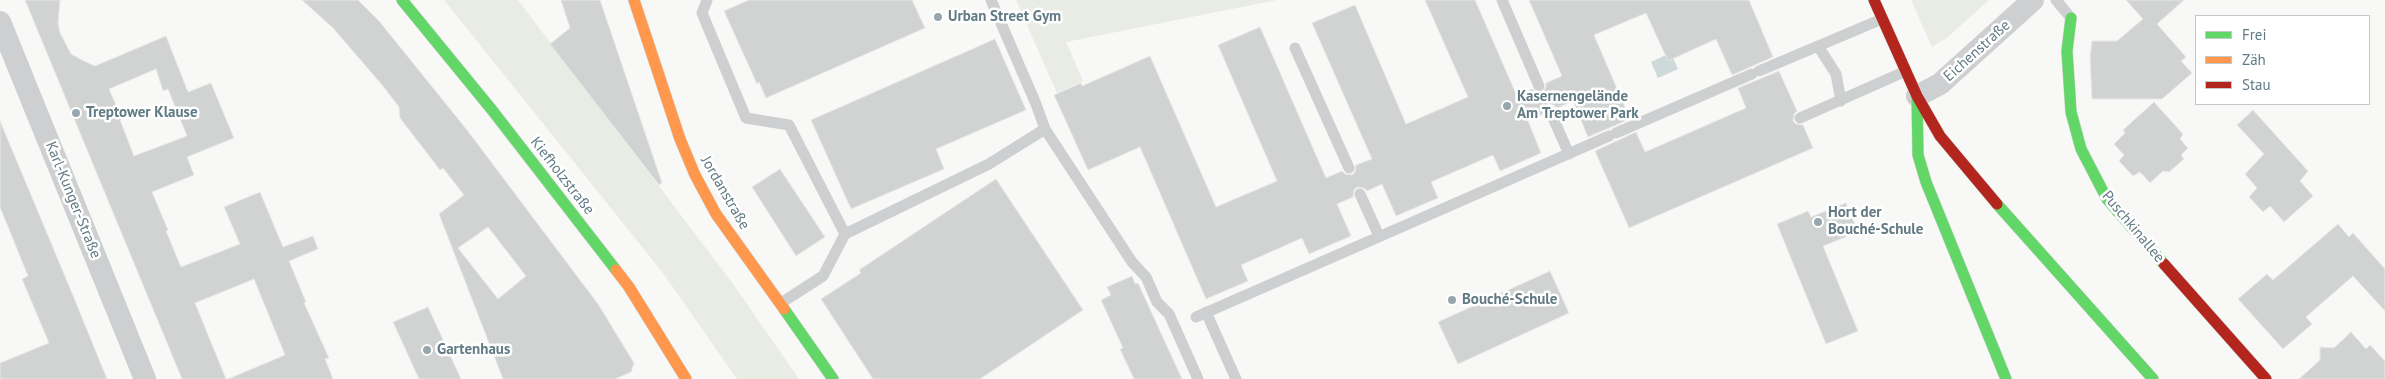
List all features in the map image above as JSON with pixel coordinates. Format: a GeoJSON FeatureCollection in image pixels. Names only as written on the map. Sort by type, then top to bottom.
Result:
{"type":"FeatureCollection","features":[{"type":"Feature","properties":{"kind":"street","name":"Kiefholzstraße"},"geometry":{"type":"LineString","coordinates":[[402,0],[492,110],[629,287],[686,379]]}},
{"type":"Feature","properties":{"kind":"street","name":"Jordanstraße"},"geometry":{"type":"LineString","coordinates":[[634,0],[680,139],[694,175],[716,214],[781,303],[833,379]]}},
{"type":"Feature","properties":{"kind":"street"},"geometry":{"type":"LineString","coordinates":[[1874,0],[1917,96],[1940,136],[1959,161],[2153,379]]}},
{"type":"Feature","properties":{"kind":"street","name":"Eichenstraße"},"geometry":{"type":"LineString","coordinates":[[1917,96],[1940,84],[2033,0]]}},
{"type":"Feature","properties":{"kind":"street","name":"Puschkinallee"},"geometry":{"type":"LineString","coordinates":[[2071,18],[2068,51],[2072,112],[2081,149],[2095,179],[2107,199],[2258,376]]}},
{"type":"Feature","properties":{"kind":"street","name":"Karl-Kunger-Straße"},"geometry":{"type":"LineString","coordinates":[[0,22],[145,379]]}},
{"type":"Feature","properties":{"kind":"street"},"geometry":{"type":"LineString","coordinates":[[1917,96],[1918,155],[1926,182],[2006,379]]}},
{"type":"Feature","properties":{"kind":"lane"},"geometry":{"type":"LineString","coordinates":[[707,0],[702,13],[746,118],[789,125],[845,234]]}},
{"type":"Feature","properties":{"kind":"lane"},"geometry":{"type":"LineString","coordinates":[[991,0],[1045,129],[1132,262],[1146,277],[1157,302],[1169,314],[1198,379]]}},
{"type":"Feature","properties":{"kind":"lane"},"geometry":{"type":"LineString","coordinates":[[1502,0],[1539,86]]}},
{"type":"Feature","properties":{"kind":"lane","name":"Puschkinallee"},"geometry":{"type":"LineString","coordinates":[[2056,0],[2071,18]]}},
{"type":"Feature","properties":{"kind":"lane"},"geometry":{"type":"LineString","coordinates":[[1236,379],[1201,315],[1882,19]]}},
{"type":"Feature","properties":{"kind":"lane"},"geometry":{"type":"LineString","coordinates":[[1818,46],[1836,74],[1841,100]]}},
{"type":"Feature","properties":{"kind":"lane"},"geometry":{"type":"LineString","coordinates":[[1295,48],[1349,168]]}},
{"type":"Feature","properties":{"kind":"lane"},"geometry":{"type":"LineString","coordinates":[[1800,118],[1906,71]]}},
{"type":"Feature","properties":{"kind":"lane"},"geometry":{"type":"LineString","coordinates":[[1550,111],[1568,154]]}},
{"type":"Feature","properties":{"kind":"lane"},"geometry":{"type":"LineString","coordinates":[[781,303],[823,276],[845,234],[989,164],[1045,129]]}},
{"type":"Feature","properties":{"kind":"lane"},"geometry":{"type":"LineString","coordinates":[[1360,194],[1379,236]]}},
{"type":"Feature","properties":{"kind":"shaded area"},"geometry":{"type":"Polygon","coordinates":[[[444,0],[518,0],[733,284],[799,379],[737,379],[663,273],[444,0]]]}},
{"type":"Feature","properties":{"kind":"shaded area"},"geometry":{"type":"Polygon","coordinates":[[[1016,0],[1277,0],[1066,42],[1083,81],[1057,93],[1016,0]]]}},
{"type":"Feature","properties":{"kind":"shaded area"},"geometry":{"type":"Polygon","coordinates":[[[1911,0],[1989,0],[1948,37],[1932,47],[1911,0]]]}},
{"type":"Feature","properties":{"kind":"shaded area"},"geometry":{"type":"Polygon","coordinates":[[[1666,55],[1673,58],[1678,69],[1658,78],[1651,62],[1666,55]]]}},
{"type":"Feature","properties":{"kind":"building"},"geometry":{"type":"Polygon","coordinates":[[[25,0],[60,0],[58,23],[60,33],[71,54],[95,66],[166,36],[188,92],[211,83],[234,138],[187,157],[194,175],[152,192],[181,267],[240,244],[224,207],[260,192],[283,247],[313,236],[318,249],[289,261],[306,302],[304,303],[329,358],[325,359],[333,379],[228,379],[285,355],[254,279],[195,303],[226,379],[182,379],[25,0]],[[156,69],[109,89],[122,119],[120,120],[134,156],[187,136],[168,89],[163,91],[156,69]]]}},
{"type":"Feature","properties":{"kind":"building"},"geometry":{"type":"Polygon","coordinates":[[[302,0],[358,0],[379,21],[467,130],[598,304],[634,363],[631,372],[615,379],[503,379],[439,214],[464,195],[443,168],[440,170],[400,118],[399,107],[383,86],[333,28],[302,0]],[[488,227],[458,248],[498,299],[526,276],[488,227]]]}},
{"type":"Feature","properties":{"kind":"building"},"geometry":{"type":"Polygon","coordinates":[[[561,0],[600,0],[662,183],[659,185],[550,44],[570,28],[561,0]]]}},
{"type":"Feature","properties":{"kind":"building"},"geometry":{"type":"Polygon","coordinates":[[[749,0],[912,0],[925,28],[766,98],[759,82],[757,84],[724,11],[749,0]]]}},
{"type":"Feature","properties":{"kind":"building"},"geometry":{"type":"Polygon","coordinates":[[[1425,0],[1475,0],[1517,96],[1532,89],[1542,93],[1546,83],[1562,76],[1529,0],[1749,0],[1773,57],[1732,75],[1716,39],[1668,61],[1646,13],[1594,35],[1630,119],[1588,137],[1573,101],[1557,108],[1554,105],[1547,104],[1544,107],[1543,114],[1528,121],[1541,153],[1500,171],[1493,155],[1431,182],[1438,198],[1396,216],[1382,184],[1367,191],[1364,188],[1357,187],[1354,190],[1353,197],[1337,204],[1351,236],[1309,254],[1302,238],[1241,265],[1248,281],[1206,299],[1140,147],[1088,170],[1054,95],[1081,83],[1082,86],[1150,56],[1216,207],[1277,181],[1218,45],[1260,27],[1326,178],[1342,171],[1345,174],[1352,175],[1355,172],[1356,165],[1372,159],[1312,23],[1355,5],[1406,124],[1468,97],[1425,0]]]}},
{"type":"Feature","properties":{"kind":"building"},"geometry":{"type":"Polygon","coordinates":[[[2126,0],[2184,0],[2157,24],[2186,57],[2181,61],[2192,73],[2162,99],[2092,99],[2090,57],[2092,41],[2117,41],[2143,19],[2126,0]]]}},
{"type":"Feature","properties":{"kind":"building"},"geometry":{"type":"Polygon","coordinates":[[[995,39],[1026,110],[936,149],[944,169],[851,209],[811,120],[995,39]]]}},
{"type":"Feature","properties":{"kind":"building"},"geometry":{"type":"Polygon","coordinates":[[[1779,71],[1797,111],[1794,114],[1793,121],[1796,124],[1803,125],[1813,148],[1629,228],[1595,151],[1636,132],[1645,152],[1746,108],[1738,88],[1779,71]]]}},
{"type":"Feature","properties":{"kind":"building"},"geometry":{"type":"Polygon","coordinates":[[[2154,102],[2183,134],[2180,139],[2188,148],[2181,155],[2184,159],[2169,172],[2163,171],[2150,183],[2140,172],[2133,176],[2119,161],[2124,155],[2114,144],[2125,133],[2123,130],[2154,102]]]}},
{"type":"Feature","properties":{"kind":"building"},"geometry":{"type":"Polygon","coordinates":[[[2253,110],[2308,171],[2300,181],[2313,196],[2284,222],[2270,206],[2263,212],[2249,197],[2257,188],[2245,174],[2264,154],[2237,125],[2253,110]]]}},
{"type":"Feature","properties":{"kind":"building"},"geometry":{"type":"Polygon","coordinates":[[[0,121],[107,379],[0,379],[0,363],[49,343],[22,279],[28,276],[0,207],[0,121]]]}},
{"type":"Feature","properties":{"kind":"building"},"geometry":{"type":"Polygon","coordinates":[[[780,169],[825,237],[796,256],[752,187],[780,169]]]}},
{"type":"Feature","properties":{"kind":"building"},"geometry":{"type":"Polygon","coordinates":[[[996,179],[1083,310],[980,379],[873,379],[821,299],[861,273],[859,270],[996,179]]]}},
{"type":"Feature","properties":{"kind":"building"},"geometry":{"type":"Polygon","coordinates":[[[1846,203],[1858,232],[1823,246],[1858,331],[1826,344],[1777,224],[1808,211],[1811,217],[1846,203]]]}},
{"type":"Feature","properties":{"kind":"building"},"geometry":{"type":"Polygon","coordinates":[[[2338,224],[2349,237],[2353,233],[2385,269],[2385,311],[2353,276],[2306,317],[2312,324],[2283,349],[2238,299],[2267,274],[2273,280],[2338,224]]]}},
{"type":"Feature","properties":{"kind":"building"},"geometry":{"type":"Polygon","coordinates":[[[1550,271],[1569,313],[1458,364],[1438,322],[1550,271]]]}},
{"type":"Feature","properties":{"kind":"building"},"geometry":{"type":"Polygon","coordinates":[[[1132,276],[1135,284],[1138,283],[1182,379],[1134,379],[1120,349],[1123,348],[1101,300],[1111,295],[1107,287],[1132,276]]]}},
{"type":"Feature","properties":{"kind":"building","name":"Gartenhaus"},"geometry":{"type":"Polygon","coordinates":[[[428,307],[461,379],[419,379],[393,322],[428,307]]]}},
{"type":"Feature","properties":{"kind":"building"},"geometry":{"type":"Polygon","coordinates":[[[2351,332],[2366,349],[2370,345],[2385,361],[2385,379],[2299,379],[2320,360],[2320,347],[2334,348],[2351,332]]]}},
{"type":"Feature","properties":{"kind":"traffic: fast"},"geometry":{"type":"LineString","coordinates":[[402,0],[492,110],[616,270]]}},
{"type":"Feature","properties":{"kind":"traffic: fast"},"geometry":{"type":"LineString","coordinates":[[2071,18],[2067,51],[2071,112],[2081,149],[2107,199],[2164,264]]}},
{"type":"Feature","properties":{"kind":"traffic: fast"},"geometry":{"type":"LineString","coordinates":[[1917,97],[1918,155],[1926,182],[2006,379]]}},
{"type":"Feature","properties":{"kind":"traffic: fast"},"geometry":{"type":"LineString","coordinates":[[1997,204],[2153,379]]}},
{"type":"Feature","properties":{"kind":"traffic: fast"},"geometry":{"type":"LineString","coordinates":[[784,309],[833,379]]}},
{"type":"Feature","properties":{"kind":"traffic: slow"},"geometry":{"type":"LineString","coordinates":[[634,0],[680,139],[695,175],[716,214],[784,309]]}},
{"type":"Feature","properties":{"kind":"traffic: slow"},"geometry":{"type":"LineString","coordinates":[[616,270],[629,287],[686,379]]}},
{"type":"Feature","properties":{"kind":"traffic: jam"},"geometry":{"type":"LineString","coordinates":[[1874,0],[1917,96],[1940,136],[1997,204]]}},
{"type":"Feature","properties":{"kind":"traffic: jam"},"geometry":{"type":"LineString","coordinates":[[2164,264],[2266,379]]}},
{"type":"Feature","properties":{"kind":"place","name":"Urban Street Gym"},"geometry":{"type":"Point","coordinates":[938,17]}},
{"type":"Feature","properties":{"kind":"place","name":"Kasernengelände Am Treptower Park"},"geometry":{"type":"Point","coordinates":[1507,106]}},
{"type":"Feature","properties":{"kind":"place","name":"Treptower Klause"},"geometry":{"type":"Point","coordinates":[76,113]}},
{"type":"Feature","properties":{"kind":"place","name":"Hort der Bouché-Schule"},"geometry":{"type":"Point","coordinates":[1818,222]}},
{"type":"Feature","properties":{"kind":"place","name":"Bouché-Schule"},"geometry":{"type":"Point","coordinates":[1452,300]}},
{"type":"Feature","properties":{"kind":"place","name":"Gartenhaus"},"geometry":{"type":"Point","coordinates":[427,350]}}]}
